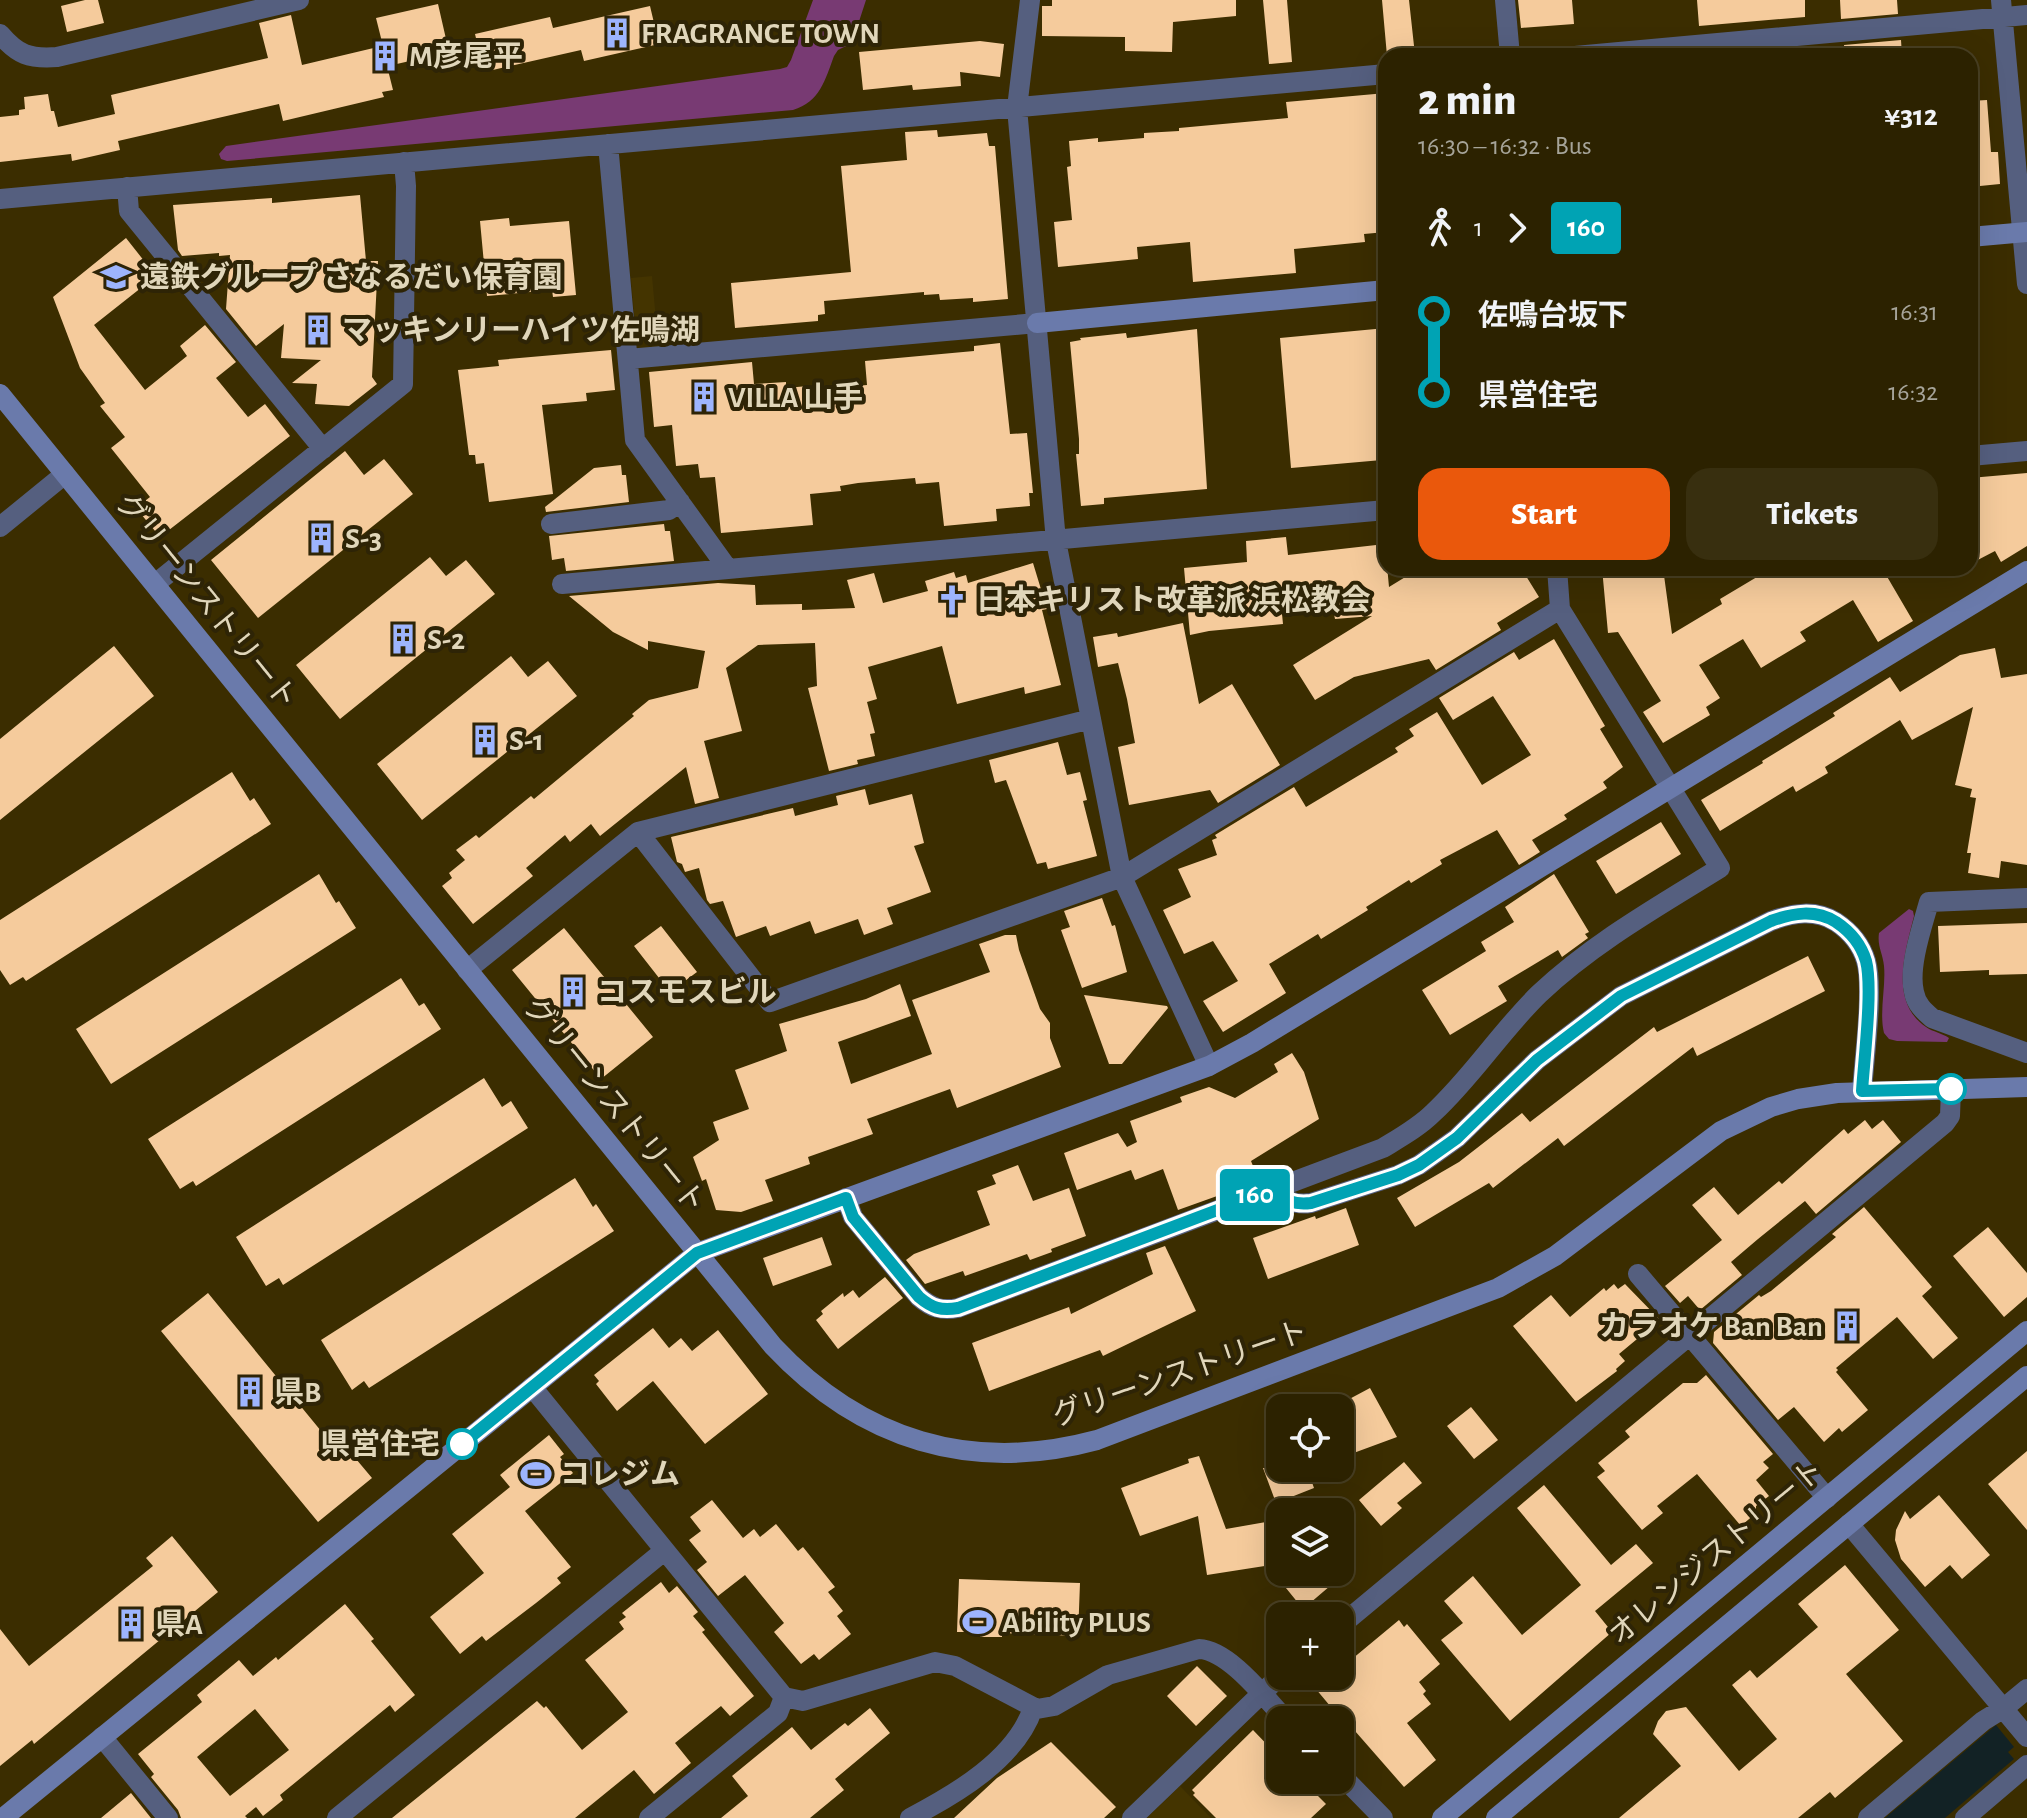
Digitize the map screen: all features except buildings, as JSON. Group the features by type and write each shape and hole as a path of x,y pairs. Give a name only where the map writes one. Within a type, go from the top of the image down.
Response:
{"street":[{"path":"0,34 17,51 36,59 57,57 265,4 299,0"},
{"path":"1030,0 1017,108 1056,541 1122,877 1209,1066"},
{"path":"1505,0 1509,48"},
{"path":"1718,48 2002,9 2027,15"},
{"path":"2002,9 2025,232 2027,284"},
{"path":"0,199 1378,75"},
{"path":"608,144 635,440 728,569"},
{"path":"155,584 403,384 404,162"},
{"path":"127,187 129,211 323,449"},
{"path":"1978,236 2025,232"},
{"path":"628,359 1378,291"},
{"name":"グリーンストリート","path":"0,394 791,1366 857,1415 907,1437 961,1451 988,1454 1043,1452 1097,1440 1498,1288 1555,1256 1698,1148 1733,1125 1771,1107 1825,1094 1862,1091 2027,1087"},
{"path":"1978,455 2027,451"},
{"path":"0,527 65,474"},
{"path":"551,524 669,510 680,502"},
{"path":"562,584 1378,511"},
{"path":"2,1816 697,1253 1209,1066 1252,1043 2027,571"},
{"path":"846,1198 853,1217 919,1297 930,1306 944,1310 958,1308 1383,1148 1432,1115 1513,1021 1568,969 1629,923 1720,868 1560,609 1558,576"},
{"path":"638,832 770,1002 1122,877 1560,609"},
{"path":"467,970 638,832 1091,719"},
{"path":"2027,898 1929,902 1918,941 1913,978 1914,993 1921,1008 1932,1018 2027,1053"},
{"path":"1273,1189 1283,1199 1297,1204 1311,1203 1398,1175 1419,1165 1457,1138 1537,1060 1621,996 1790,914 1810,913 1829,918 1847,929 1859,944 1867,963 1862,1091"},
{"path":"1354,1614 1945,1123 1950,1116 1951,1089"},
{"path":"1638,1274 1827,1498"},
{"name":"オレンジストリート","path":"1442,1818 2027,1331"},
{"path":"1496,1818 2027,1376"},
{"path":"532,1387 784,1697 803,1701 935,1662 955,1666 1033,1708 1046,1709 1126,1668 1209,1649 1225,1658 1273,1706"},
{"path":"1849,1524 2026,1734"},
{"path":"337,1818 664,1551"},
{"path":"1132,1818 1266,1688"},
{"path":"1868,1818 1983,1721 2027,1689"},
{"path":"649,1818 778,1713 784,1697"},
{"path":"910,1818 953,1795 1012,1747 1033,1708"},
{"path":"102,1737 168,1818"},
{"path":"1965,1818 2027,1765"},
{"path":"1354,1788 1383,1818"}],"shaded area":[{"path":"813,0 866,0 852,43 838,50 824,82 810,102 793,110 227,161 221,159 219,154 226,146 780,69 787,67 791,60"},
{"path":"652,276 656,320 635,322 631,278"},
{"path":"1909,909 1914,916 1904,960 1907,1004 1914,1017 1926,1027 1949,1038 1947,1042 1897,1041 1889,1039 1884,1033 1884,966 1879,933"},
{"path":"1996,1725 2014,1747 2008,1752 2014,1759 1945,1818 1885,1818"},
{"path":"1180,1786 1211,1818 1147,1818"}],"bus line":[{"name":"160","path":"462,1444 697,1253 846,1198 853,1217 919,1297 930,1306 944,1310 958,1308 1273,1189 1283,1199 1297,1204 1311,1203 1398,1175 1419,1165 1457,1138 1537,1060 1621,996 1790,914 1810,913 1829,918 1847,929 1859,944 1867,963 1862,1091 1951,1089"}],"place":[{"name":"FRAGRANCE TOWN","path":"617,33"},
{"name":"M彦尾平","path":"385,56"},
{"name":"遠鉄グループ さなるだい保育園","path":"116,277"},
{"name":"マッキンリーハイツ佐鳴湖","path":"318,330"},
{"name":"VILLA 山手","path":"704,397"},
{"name":"S-3","path":"321,538"},
{"name":"日本キリスト改革派 浜松教会","path":"952,600"},
{"name":"S-2","path":"403,639"},
{"name":"S-1","path":"485,740"},
{"name":"コスモスビル","path":"573,992"},
{"name":"カラオケ Ban Ban","path":"1847,1326"},
{"name":"県B","path":"250,1392"},
{"name":"県営住宅","path":"462,1444"},
{"name":"コレジム","path":"536,1474"},
{"name":"Ability PLUS","path":"978,1622"},
{"name":"県A","path":"131,1624"}]}
